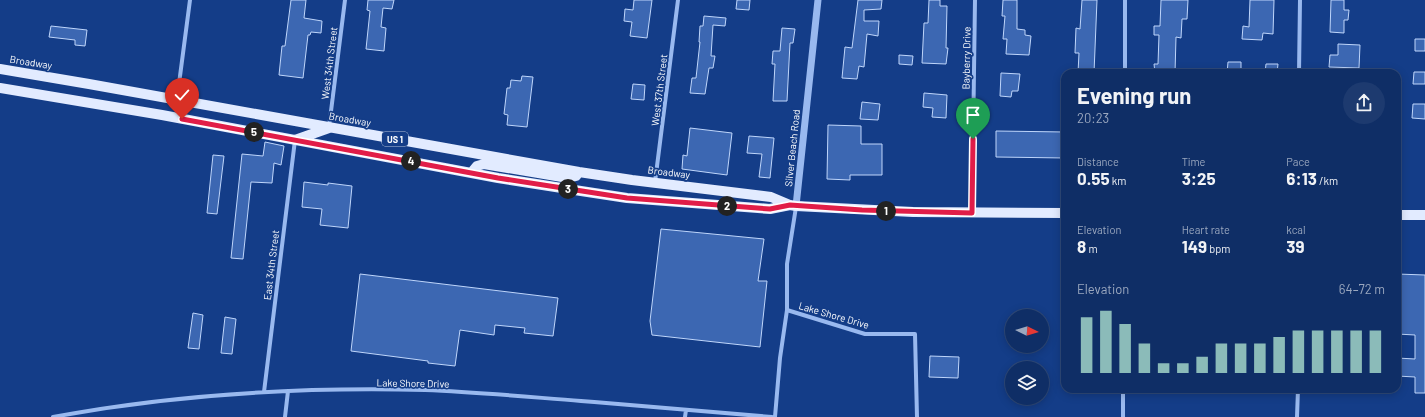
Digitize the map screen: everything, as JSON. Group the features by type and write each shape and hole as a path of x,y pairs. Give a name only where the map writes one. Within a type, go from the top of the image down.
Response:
{"main road":[{"name":"Broadway","path":"0,69 579,172 772,197 793,206"},
{"name":"US 1","path":"0,88 162,115 498,178 627,198 770,209 793,206 862,210 972,213 1061,213"},
{"path":"295,140 329,128"},
{"path":"472,172 477,166 484,164 568,178 576,176 579,172"},
{"path":"1401,216 1425,216"}],"street":[{"path":"177,100 190,0"},
{"name":"West 34th Street","path":"329,128 345,0"},
{"name":"West 37th Street","path":"655,183 678,0"},
{"name":"Silver Beach Road","path":"774,417 787,310 787,264 793,206 818,0"},
{"name":"Bayberry Drive","path":"972,213 975,0"},
{"path":"1125,0 1125,69"},
{"path":"1300,0 1300,69"},
{"name":"East 34th Street","path":"264,392 295,140"},
{"name":"Lake Shore Drive","path":"787,310 865,334 915,334 917,417"},
{"name":"Lake Shore Drive","path":"53,417 136,404 213,396 288,391 358,390 441,391 494,394 774,417"},
{"path":"285,417 288,391"},
{"path":"1123,393 1123,417"},
{"path":"1298,393 1298,417"},
{"path":"685,417 686,410"}],"building":[{"path":"291,0 306,0 304,18 322,21 321,33 311,32 310,35 308,35 303,78 279,75 282,46 285,46"},
{"path":"368,0 394,0 392,9 383,8 381,27 386,28 384,51 366,49 370,11 367,10"},
{"path":"634,0 652,0 647,38 630,36 632,22 624,21 625,9 633,10"},
{"path":"737,0 750,0 749,10 736,9"},
{"path":"858,0 882,0 881,9 864,10 864,21 879,21 878,36 867,34 864,67 859,66 857,79 842,78 845,47 852,48"},
{"path":"929,0 940,0 940,6 947,6 946,48 948,48 946,64 922,63 924,23 928,23"},
{"path":"1003,0 1017,0 1017,29 1025,30 1025,35 1031,36 1029,55 1006,54 1007,39 1003,39 1005,16 1002,16"},
{"path":"1082,0 1097,0 1094,69 1078,69 1079,53 1075,53 1076,28 1080,29"},
{"path":"1161,0 1188,0 1187,19 1182,19 1181,38 1176,37 1175,69 1155,69 1154,64 1158,64 1159,35 1154,35 1154,26 1160,26"},
{"path":"1250,0 1274,0 1273,34 1263,33 1262,40 1242,39 1243,26 1249,27"},
{"path":"1331,0 1344,0 1344,10 1349,10 1348,20 1344,20 1344,33 1330,32"},
{"path":"704,16 726,18 725,26 713,25 711,56 715,56 713,68 709,68 705,94 690,93 692,78 696,78 700,42 700,26 703,26"},
{"path":"51,26 87,30 85,46 75,45 75,40 49,37"},
{"path":"782,28 795,29 793,43 790,43 787,101 773,101 775,64 772,64 773,51 780,51"},
{"path":"1415,39 1425,39 1425,51 1415,51"},
{"path":"1338,44 1360,45 1359,68 1329,67 1330,55 1338,55"},
{"path":"899,55 913,56 912,65 899,64"},
{"path":"1228,62 1241,62 1241,69 1227,69"},
{"path":"1266,64 1278,64 1277,69 1265,69"},
{"path":"1414,72 1425,72 1425,84 1413,84"},
{"path":"1001,73 1020,74 1018,91 1012,91 1011,97 1000,96"},
{"path":"522,76 533,77 527,127 507,125 508,115 504,114 507,88 510,88 511,80 521,81"},
{"path":"633,84 645,85 644,100 631,99"},
{"path":"924,93 947,95 946,118 932,117 933,108 923,107"},
{"path":"862,102 880,104 878,120 860,119"},
{"path":"1413,104 1425,104 1425,119 1412,118"},
{"path":"828,125 861,126 861,144 882,144 882,175 850,175 850,180 827,179"},
{"path":"690,128 732,133 727,175 682,169 683,155 687,156"},
{"path":"996,131 1061,132 1061,158 996,157"},
{"path":"749,136 774,138 770,178 759,177 762,154 747,153"},
{"path":"265,142 284,146 281,165 274,163 272,183 251,182 243,259 231,258 242,154 263,156"},
{"path":"213,155 224,156 217,214 207,213"},
{"path":"304,182 352,186 348,228 320,225 322,209 302,207"},
{"path":"661,229 764,239 758,281 767,281 760,347 652,335 650,321"},
{"path":"360,274 558,298 553,336 524,333 525,328 495,325 494,335 460,330 455,366 351,351"},
{"path":"1401,274 1425,275 1425,393 1415,393 1415,377 1401,376 1401,358 1415,359 1415,335 1401,334"},
{"path":"193,313 203,315 199,349 188,348"},
{"path":"225,317 236,319 232,354 221,353"},
{"path":"930,356 959,357 958,378 929,377"}],"route":[{"path":"182,119 498,178 627,198 770,209 790,205 862,210 972,213 973,139"}]}
